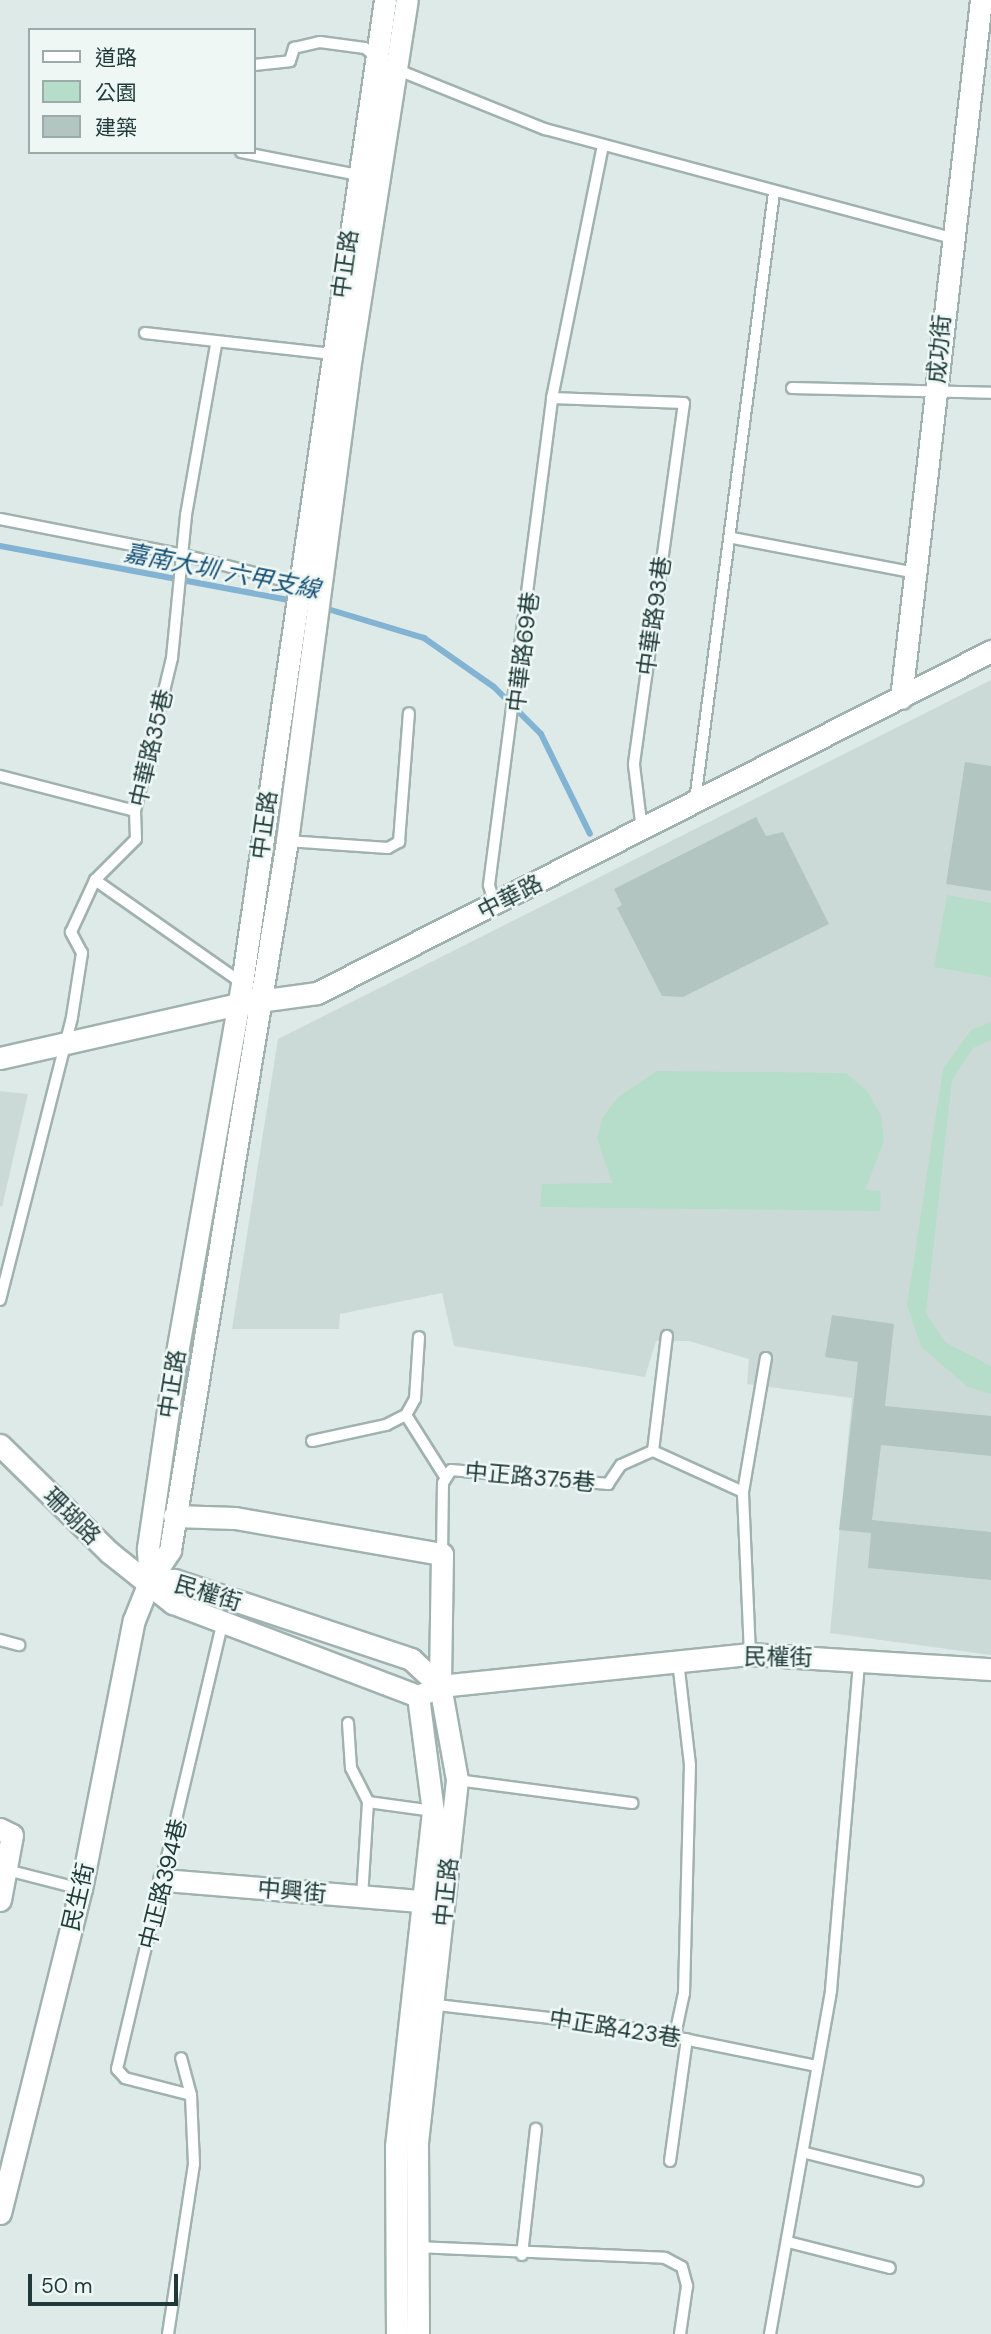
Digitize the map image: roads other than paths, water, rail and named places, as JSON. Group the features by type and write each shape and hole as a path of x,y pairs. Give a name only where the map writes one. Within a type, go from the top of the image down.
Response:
{"main road":[{"name":"中正路","path":"150,1580 170,1550 286,841 332,354 385,0"},
{"name":"中正路","path":"150,1580 148,1548 173,1377 398,71 407,0"},
{"name":"成功街","path":"901,698 912,572 981,0"},
{"name":"中華路","path":"0,1058 239,993 260,1000 317,993 991,651"},
{"name":"珊瑚路","path":"0,1445 109,1552 150,1580"},
{"path":"174,1516 248,1520 442,1554"},
{"name":"中正路","path":"397,2334 457,1780 440,1686 442,1554"},
{"name":"民權街","path":"150,1580 173,1604 223,1619 418,1696 440,1686 750,1654 991,1669"},
{"name":"民權街","path":"150,1580 174,1580 411,1659 440,1686"},
{"name":"民生街","path":"0,2213 81,1889 134,1620 150,1580"},
{"name":"中正路","path":"418,1696 433,1811 396,2145 405,2247 418,2334"},
{"path":"0,1829 12,1835 0,1900"},
{"name":"中興街","path":"164,1880 421,1901"}],"lane":[{"path":"256,65 290,61 294,48 320,42 365,48 398,71 545,130 951,238"},
{"name":"中華路69巷","path":"495,904 489,885 552,398 603,146"},
{"path":"252,154 358,174"},
{"path":"695,803 733,538 774,193"},
{"path":"145,333 216,344 332,354"},
{"name":"中華路35巷","path":"64,1040 82,953 71,932 95,880 129,852 136,839 135,811 172,658 184,555 216,344"},
{"path":"792,388 991,393"},
{"name":"中華路93巷","path":"552,398 684,403 634,765 642,830"},
{"path":"0,519 184,555 309,586"},
{"path":"733,538 912,572"},
{"path":"286,841 388,848 399,842 409,713"},
{"path":"0,776 135,811"},
{"path":"95,880 239,993"},
{"path":"1,1292 64,1040"},
{"path":"667,1336 653,1451 743,1492"},
{"path":"312,1441 386,1425 406,1415 415,1399 419,1337"},
{"path":"750,1654 743,1492 766,1358"},
{"path":"406,1415 443,1475"},
{"name":"中正路375巷","path":"442,1554 443,1475 450,1470 520,1473 608,1484 621,1465 653,1451"},
{"name":"中正路394巷","path":"191,2095 125,2078 117,2069 164,1880 223,1619"},
{"path":"0,1640 19,1645"},
{"path":"770,2334 806,2153 816,2066 831,1990 859,1661"},
{"path":"675,2035 684,1993 690,1765 678,1662"},
{"path":"348,1723 351,1768 368,1802 362,1897"},
{"path":"457,1780 632,1803"},
{"path":"368,1802 433,1811"},
{"path":"7,1870 81,1889"},
{"name":"中正路423巷","path":"411,2002 675,2035 816,2066"},
{"path":"670,2161 687,2039"},
{"path":"168,2334 189,2219 191,2095 181,2058"},
{"path":"522,2255 536,2129"},
{"path":"806,2153 918,2181"},
{"path":"788,2242 890,2268"},
{"path":"405,2247 674,2263 682,2267 687,2286 680,2334"}],"waterway":[{"name":"嘉南大圳 六甲支線","path":"0,546 294,601"},
{"name":"嘉南大圳 六甲支線","path":"321,607 424,638 494,687 541,734 590,834"}]}
